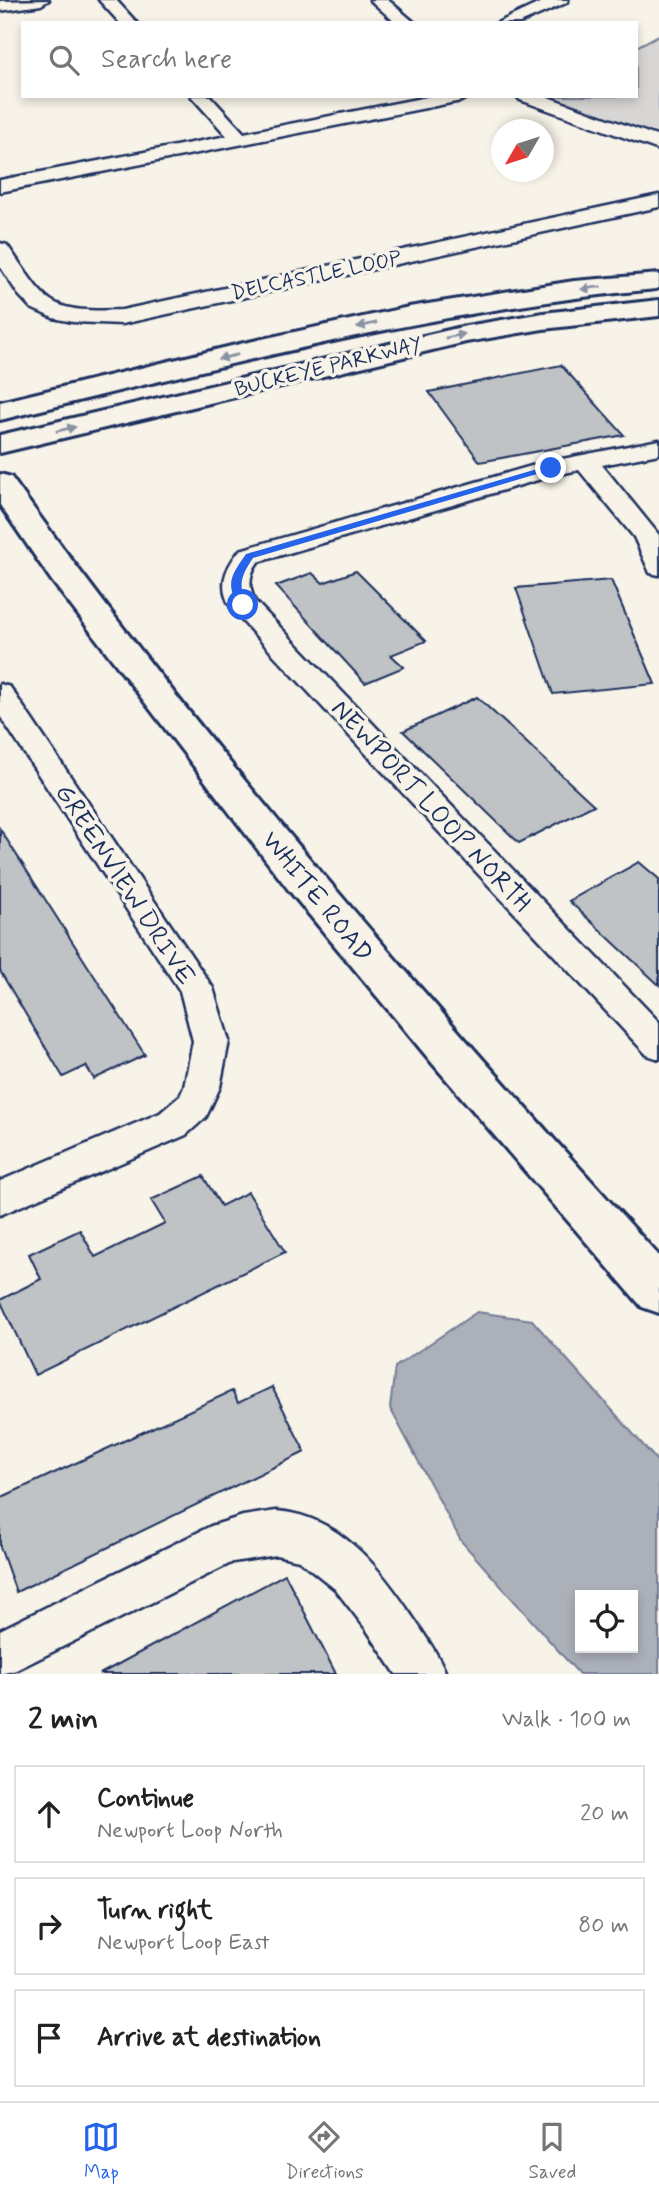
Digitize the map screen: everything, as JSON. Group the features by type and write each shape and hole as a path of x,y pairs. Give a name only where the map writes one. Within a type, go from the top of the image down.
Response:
{"street":[{"path":"0,6 41,0"},
{"path":"107,0 127,21"},
{"path":"379,0 405,21"},
{"path":"510,21 559,0"},
{"path":"202,98 241,140"},
{"path":"0,186 451,98"},
{"path":"532,98 625,129 659,144"},
{"name":"DELCASTLE LOOP","path":"0,249 30,295 50,309 85,317 122,317 659,201"},
{"name":"BUCKEYE PARKWAY","path":"0,411 434,311 526,296 659,281"},
{"name":"BUCKEYE PARKWAY","path":"0,444 466,334 543,321 659,308"},
{"path":"659,447 585,461 646,535 659,567"},
{"name":"NEWPORT LOOP NORTH","path":"585,461 477,488 249,556 236,575 235,591 243,605 659,1045"},
{"name":"WHITE ROAD","path":"0,483 64,574 302,880 448,1052 659,1291"},
{"name":"GREENVIEW DRIVE","path":"0,694 196,988 211,1041 202,1087 193,1106 173,1124 0,1198"},
{"path":"0,1654 227,1542 257,1534 291,1535 321,1547 349,1570 423,1674"}],"shaded area":[{"path":"659,35 659,138 547,98 638,98 638,46"},
{"path":"477,1312 532,1320 659,1463 659,1674 579,1674 461,1541 390,1408 395,1367"}],"building":[{"path":"561,365 624,435 480,462 429,392"},
{"path":"356,571 426,641 391,655 404,667 365,683 276,586 312,573 323,583"},
{"path":"611,580 655,684 553,694 516,588"},
{"path":"477,697 594,805 519,843 403,731"},
{"path":"0,829 145,1055 94,1079 86,1066 63,1077 0,971"},
{"path":"639,862 659,879 659,985 569,901"},
{"path":"203,1176 221,1206 248,1192 285,1252 35,1375 0,1300 41,1279 29,1254 80,1230 95,1257 165,1223 151,1200"},
{"path":"272,1387 305,1452 16,1592 0,1547 0,1498 232,1391 238,1403"},
{"path":"285,1574 336,1674 100,1674"}],"route":[{"path":"243,605 235,591 236,575 249,556 551,468"}]}
